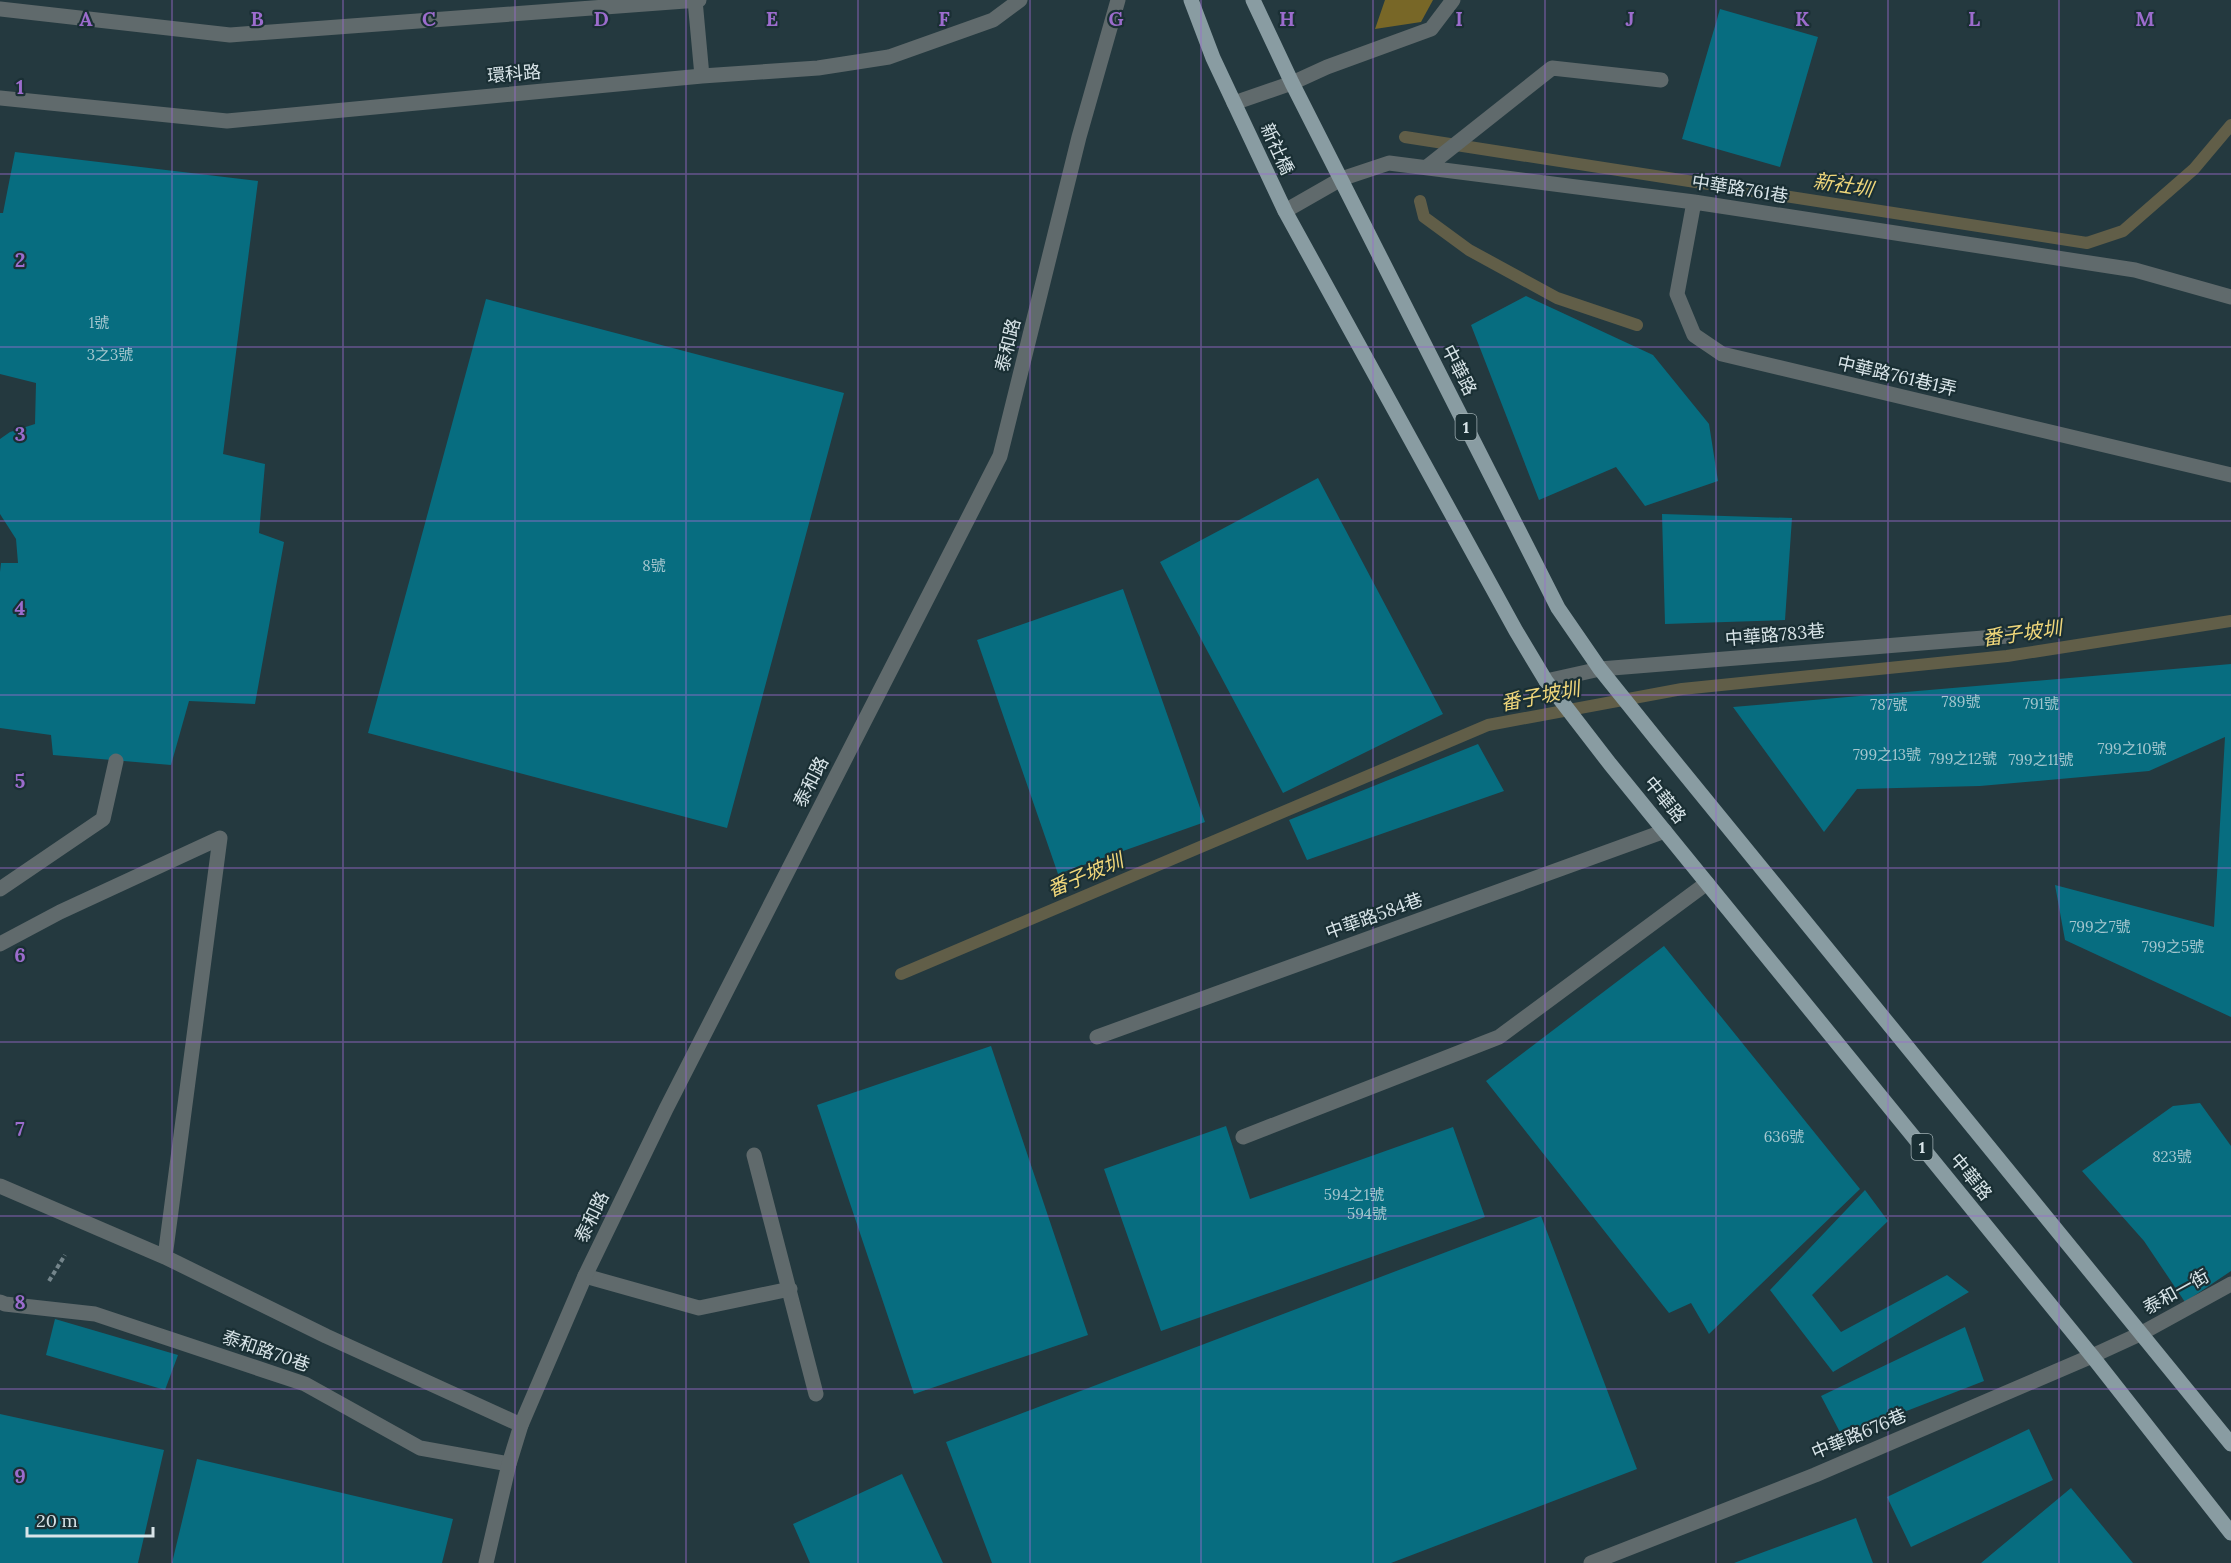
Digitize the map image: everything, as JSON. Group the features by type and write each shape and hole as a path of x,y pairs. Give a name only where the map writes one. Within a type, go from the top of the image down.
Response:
{"main road":[{"name":"1","path":"1191,0 1213,58 1234,103"},
{"name":"1","path":"1252,0 1341,179"},
{"name":"新社橋","path":"1234,103 1285,211"},
{"name":"中華路","path":"1341,179 1558,608 1600,669 2231,1444"},
{"name":"1","path":"1285,211 1546,681"},
{"name":"中華路","path":"1546,681 1610,765 2092,1356 2231,1533"}],"street":[{"path":"0,9 230,35 697,0 702,76"},
{"name":"環科路","path":"0,98 227,121 702,76 818,68 889,57 993,20 1020,0"},
{"name":"泰和路","path":"486,1563 509,1464 521,1425 585,1276 666,1109 1000,456 1079,137 1118,0"},
{"path":"1234,103 1292,83 1327,66 1431,29 1453,0"},
{"path":"1427,167 1552,68 1661,80"},
{"name":"中華路761巷","path":"1285,211 1341,179 1389,163 1694,202 2135,270 2231,297"},
{"name":"中華路761巷1弄","path":"1694,202 1677,294 1694,334 1722,354 2231,476"},
{"name":"中華路783巷","path":"1546,681 1600,669 2008,636"},
{"path":"0,889 103,819 116,761"},
{"name":"中華路584巷","path":"1097,1037 1665,831"},
{"path":"0,944 60,912 220,838 165,1257"},
{"path":"1243,1137 1499,1037 1707,883"},
{"path":"754,1155 816,1394"},
{"path":"0,1186 165,1257 326,1336 521,1425"},
{"path":"585,1276 699,1308 790,1289"},
{"name":"泰和一街","path":"2140,1334 2231,1284"},
{"name":"泰和路70巷","path":"0,1302 95,1314 305,1384 420,1448 509,1464"},
{"name":"中華路676巷","path":"1591,1563 1815,1474 2140,1334"}],"shaded area":[{"path":"1385,0 1433,0 1421,22 1375,29"}],"building":[{"path":"1720,9 1818,37 1780,167 1682,139"},
{"path":"15,152 258,181 223,454 265,464 259,533 284,542 255,704 189,701 171,765 53,755 51,735 0,728 0,572 1,563 18,563 16,539 0,514 0,439 10,432 35,424 36,383 0,374 0,213 3,213"},
{"path":"1526,296 1653,355 1709,424 1718,481 1645,506 1616,467 1539,500 1471,325"},
{"path":"486,299 844,393 727,828 368,733"},
{"path":"1318,478 1443,714 1283,793 1160,562"},
{"path":"1662,514 1792,518 1785,620 1665,624"},
{"path":"1123,589 1205,822 1058,874 977,640"},
{"path":"2231,664 2231,1017 2065,940 2055,885 2214,927 2225,737 2149,771 1980,786 1857,789 1824,832 1733,707"},
{"path":"1478,744 1504,791 1307,860 1289,820"},
{"path":"1664,946 1860,1189 1709,1334 1691,1303 1669,1313 1486,1081"},
{"path":"991,1046 1088,1335 914,1394 817,1105"},
{"path":"2200,1103 2231,1146 2231,1271 2185,1302 2144,1241 2082,1171 2173,1106"},
{"path":"1226,1126 1250,1199 1453,1127 1485,1217 1161,1331 1104,1169"},
{"path":"1865,1190 1888,1221 1812,1295 1841,1332 1947,1275 1969,1292 1833,1372 1770,1290"},
{"path":"1541,1216 1637,1469 1391,1563 992,1563 946,1442"},
{"path":"55,1319 178,1355 165,1390 46,1355"},
{"path":"1965,1327 1984,1381 1842,1436 1821,1396"},
{"path":"0,1414 164,1450 138,1563 0,1563"},
{"path":"2029,1429 2053,1480 1911,1547 1887,1497"},
{"path":"197,1459 453,1519 442,1563 172,1563"},
{"path":"902,1474 943,1563 810,1563 793,1524"},
{"path":"2071,1488 2133,1563 1981,1563"},
{"path":"1856,1518 1873,1563 1734,1563"}],"waterway":[{"name":"新社圳","path":"1405,137 2087,243 2123,231 2194,169 2231,125"},
{"path":"1420,201 1424,217 1469,250 1557,298 1637,325"},
{"name":"番子坡圳","path":"901,974 1488,725 1682,689 2007,656 2231,621"}]}
